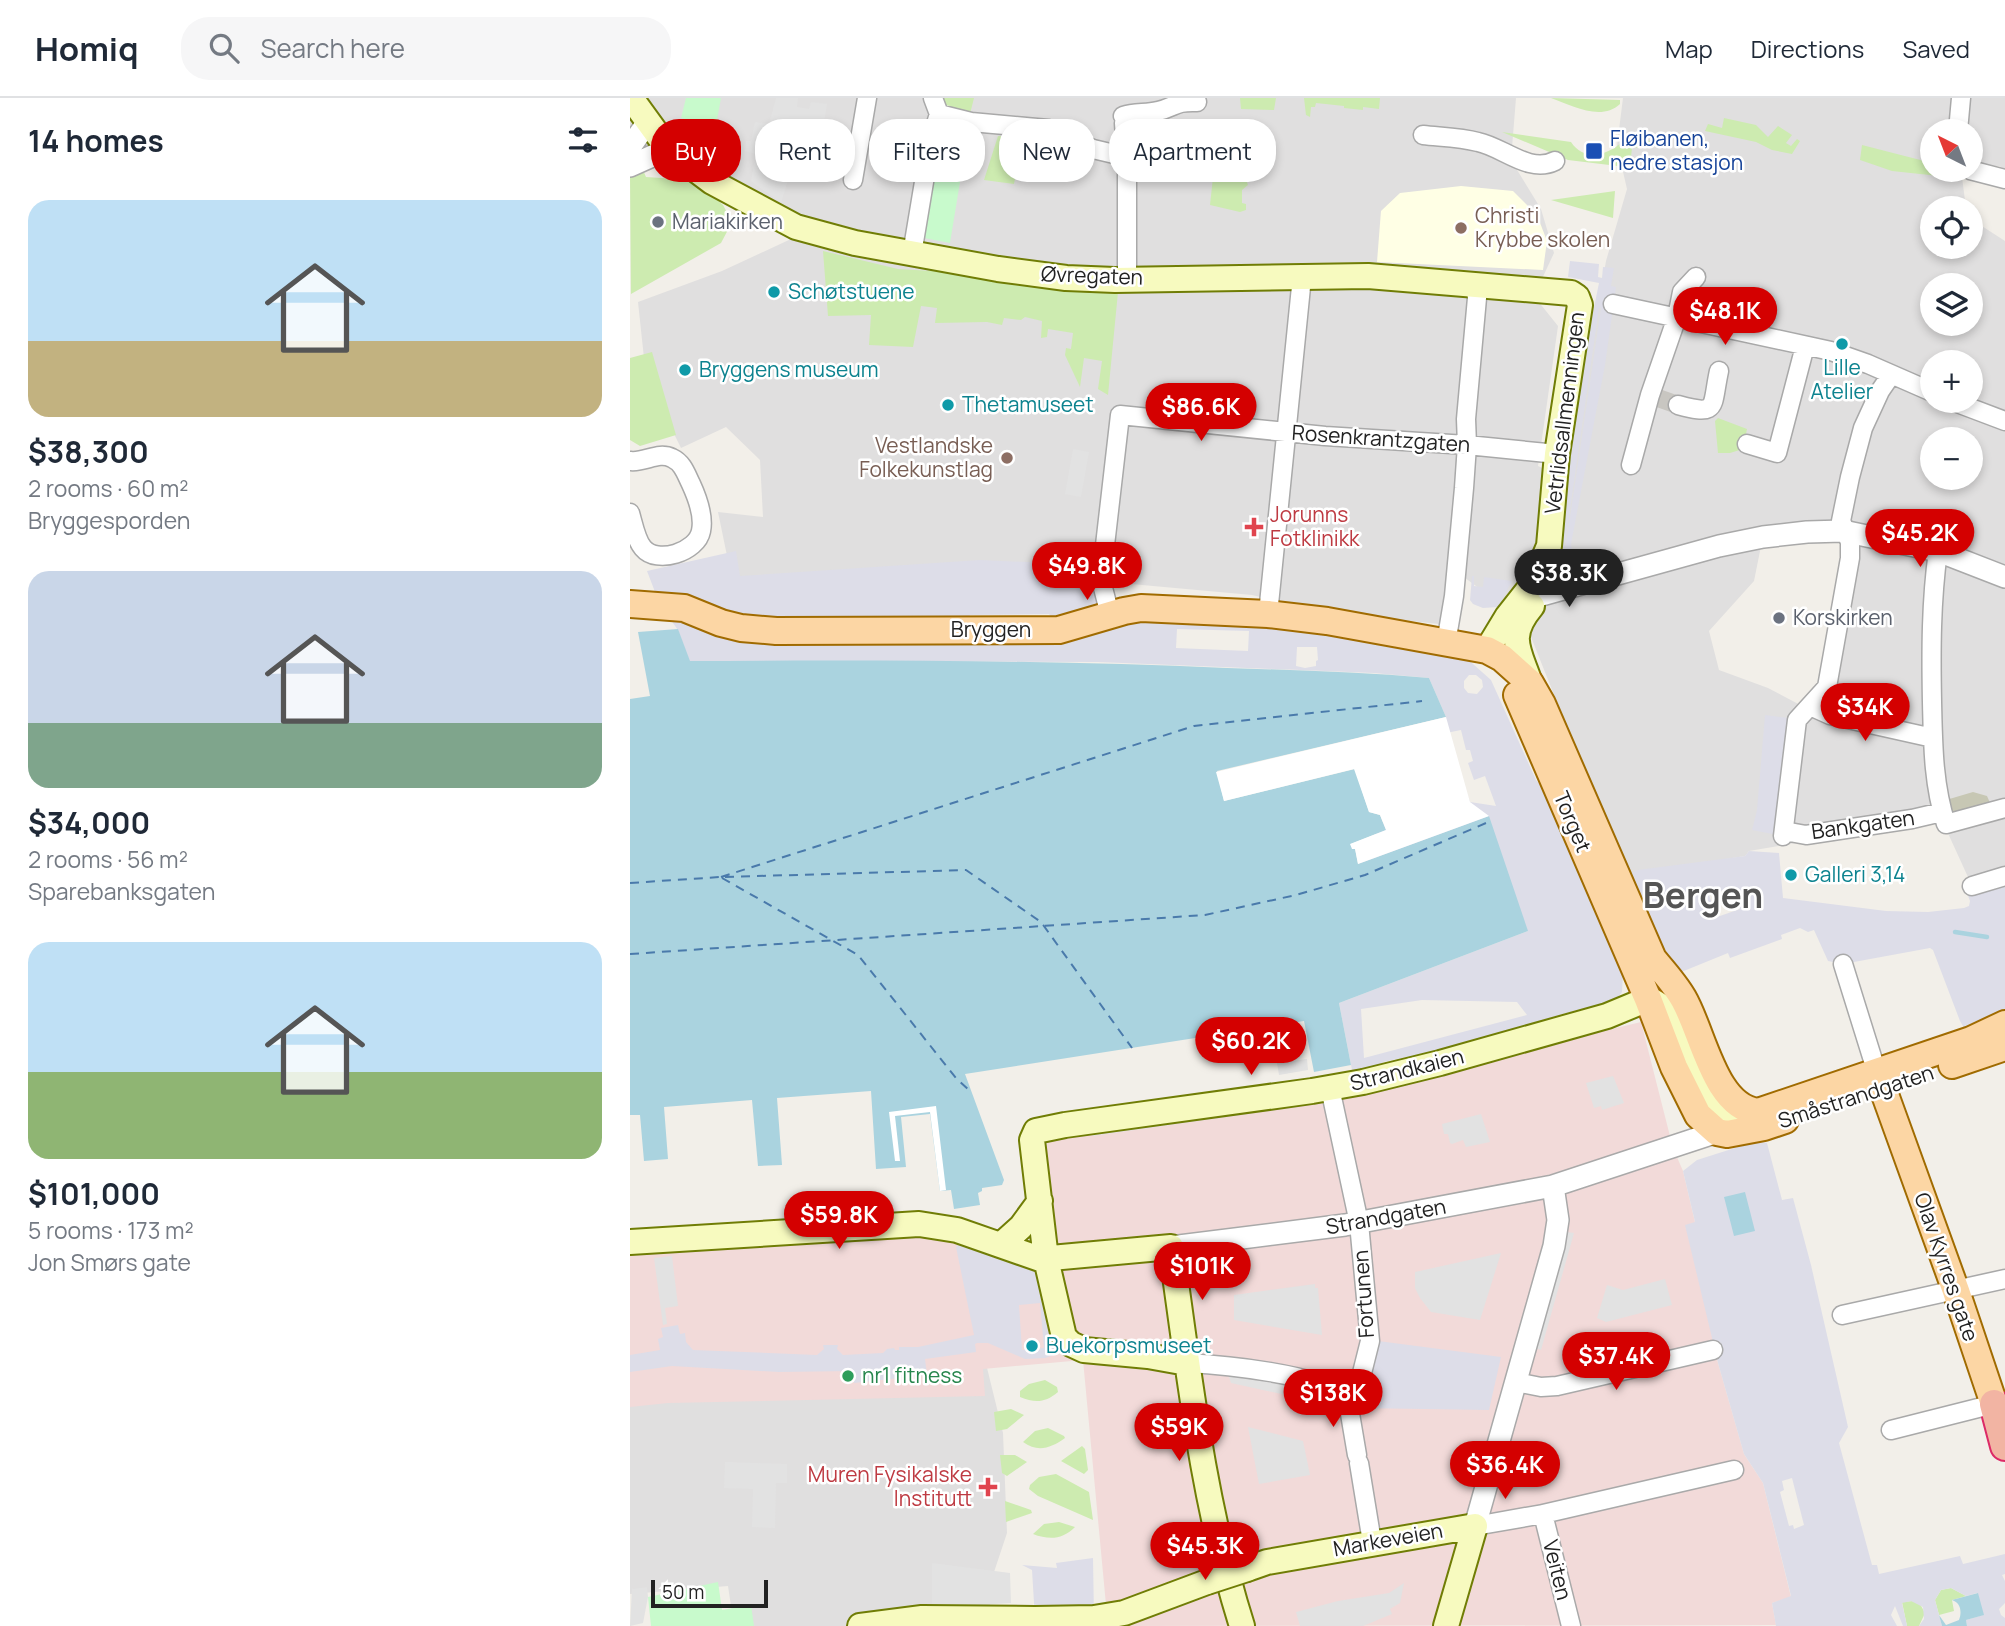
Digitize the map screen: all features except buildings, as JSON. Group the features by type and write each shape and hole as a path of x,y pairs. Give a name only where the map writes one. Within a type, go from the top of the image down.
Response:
{"highway":[{"name":"Olav Kyrres gate","path":"1994,1404 2005,1446"}],"main road":[{"name":"Øvregaten","path":"631,98 651,126"},
{"name":"Øvregaten","path":"712,182 788,224 836,239 1033,274 1066,278 1126,279 1368,276 1562,291"},
{"name":"Vetrlidsallmenningen","path":"1549,547 1557,454 1580,305 1577,297 1562,291"},
{"path":"1530,683 1515,632 1549,582 1554,559 1549,547"},
{"path":"1487,650 1507,617 1533,584 1549,547"},
{"name":"Bryggen","path":"630,604 684,608 722,623 761,631 1059,630 1141,608 1269,614 1390,631 1448,630"},
{"name":"Torget","path":"1448,630 1511,664 1530,683 1555,732 1653,959 1669,976 1688,1008 1724,1090 1740,1107 1758,1112"},
{"name":"Torget","path":"1487,650 1510,682 1530,722 1648,999 1674,1067 1695,1109 1705,1123 1717,1132"},
{"path":"1648,999 1658,1003 1672,1017 1705,1093 1714,1105 1726,1112 1741,1115 1758,1112"},
{"name":"Strandkaien","path":"1040,1201 1032,1140 1036,1131 1330,1088 1500,1046 1606,1016 1648,999"},
{"name":"Småstrandgaten","path":"1717,1132 1737,1133 1764,1127 1880,1081 2005,1024"},
{"name":"Småstrandgaten","path":"1758,1112 1880,1081 2001,1045"},
{"name":"Olav Kyrres gate","path":"1880,1081 1961,1290 1994,1404"},
{"path":"1001,1245 1021,1227 1040,1201"},
{"path":"1040,1201 1046,1259 1064,1337 1084,1350 1187,1363"},
{"path":"630,1242 919,1224 957,1230 1046,1259"},
{"path":"1171,1247 1211,1510 1220,1553 1242,1626"},
{"name":"Strandgaten","path":"1046,1259 1171,1247"},
{"path":"1446,1626 1475,1526"},
{"name":"Markeveien","path":"860,1626 922,1618 1089,1618 1124,1613 1266,1562 1475,1526"}],"street":[{"path":"855,168 867,98"},
{"path":"1959,119 1961,98"},
{"path":"1123,119 1134,112 1160,110 1180,101 1197,102"},
{"path":"912,254 936,106 971,122 1048,129 1093,149 1109,153"},
{"path":"1423,135 1481,142 1531,163 1545,166 1555,161"},
{"path":"630,147 651,138"},
{"path":"630,166 651,142"},
{"path":"1983,173 2005,179"},
{"path":"1126,279 1127,182"},
{"path":"1631,465 1654,397 1682,292 1696,276"},
{"path":"1269,614 1301,277"},
{"path":"1448,630 1454,596 1467,445 1466,419 1477,298 1475,283"},
{"path":"1613,304 1831,351 1920,387"},
{"path":"1747,444 1777,453 1805,346"},
{"path":"1678,405 1702,411 1712,406 1719,371"},
{"path":"1891,375 1880,391 1858,442 1841,521 1843,531 1850,542 1850,558 1827,687 1810,706 1830,715 1933,738"},
{"path":"1983,413 2005,421"},
{"name":"Rosenkrantzgaten","path":"1110,615 1101,580 1120,415 1369,440 1467,445 1557,454"},
{"path":"630,461 658,456 671,457 683,466 695,492 701,533 696,542 677,553 661,556 648,553 639,542 630,513"},
{"path":"1542,595 1653,563 1741,542 1807,532 1843,531 1938,551 2005,577"},
{"path":"1938,551 1931,635 1933,738 1935,784 1944,818"},
{"name":"Bankgaten","path":"1810,706 1797,720 1783,833 1805,835 2005,808"},
{"path":"1972,886 2005,876"},
{"name":"Olav Kyrres gate","path":"1843,964 1880,1081"},
{"name":"Fortunen","path":"1330,1088 1359,1223 1370,1341 1362,1373 1347,1396"},
{"name":"Strandgaten","path":"1171,1247 1359,1223 1553,1186 1717,1132"},
{"path":"1475,1526 1554,1246 1558,1220 1553,1186"},
{"path":"1842,1315 2005,1279"},
{"path":"1516,1382 1541,1387 1556,1386 1713,1350"},
{"path":"1187,1363 1220,1365 1324,1383 1347,1396 1372,1542"},
{"path":"1891,1430 1994,1404"},
{"name":"Markeveien","path":"1475,1526 1543,1514 1734,1470"},
{"name":"Veiten","path":"1543,1514 1571,1626"}],"shaded area":[{"path":"630,98 1516,98 1511,160 1541,209 1554,253 1534,296 1558,326 1538,466 1569,480 1606,261 1627,189 1617,146 1623,98 2005,98 2005,169 1983,165 1983,119 1920,119 1920,182 1963,182 1964,196 1920,196 1920,259 1983,259 1983,227 2005,241 2005,878 1973,888 1941,818 1749,851 1745,856 1626,875 1525,622 1461,575 1457,626 1321,611 1252,595 1109,582 732,580 718,512 763,517 760,460 726,427 681,448 646,377 638,302 722,271 791,239 795,227 730,182 741,182 741,119 651,119 651,138 630,141","holes":["1853,542 1821,716 1768,688 1719,670 1709,631 1754,581 1761,546"]},
{"path":"776,98 798,98 797,107 809,109 811,102 827,104 824,119 770,119"},
{"path":"755,122 755,154 745,151 746,141 751,141"},
{"path":"755,159 755,182 787,182 781,203 751,181"},
{"name":"Christi Krybbe skolen","path":"1461,186 1513,191 1537,215 1547,241 1543,270 1377,262 1381,211 1400,193"},
{"path":"1570,261 1599,264 1598,277 1602,278 1603,267 1614,268 1611,286 1616,287 1605,365 1571,544 1575,576 1552,583 1587,342 1599,283 1568,277","holes":["1599,308 1563,564 1562,565"]},
{"path":"1073,449 1089,452 1081,497 1065,494"},
{"path":"736,551 740,576 980,560 1095,565 1110,613 1221,612 1464,656 1491,680 1536,780 1559,804 1623,973 1622,992 1615,1001 1589,1013 1581,1009 1487,1036 1477,1045 1434,1057 1425,1053 1383,1062 1378,1069 1353,1075 1339,1003 1528,931 1358,864 1446,717 1429,678 1374,673 1098,662 689,661 678,630 660,605 647,571","holes":["1049,614 1057,623 964,623 970,615","1177,629 1249,631 1248,651 1176,648","1297,647 1317,647 1316,666 1296,666","1469,675 1476,675 1482,680 1483,687 1477,694 1468,693 1464,688 1464,681","1461,730 1466,750 1470,750 1473,761 1468,763 1474,780 1485,776 1496,806 1470,802 1446,733","1422,1000 1517,1002 1527,1015 1364,1058 1361,1009"]},
{"path":"1472,576 1474,586 1483,587 1484,577 1512,581 1498,607 1483,608 1473,604 1470,600"},
{"path":"1765,715 1789,718 1783,836 1752,830 1757,810"},
{"path":"1973,792 1987,796 1991,805 1951,817 1946,800"},
{"path":"1749,851 1779,853 1783,898 1886,911 1928,912 1964,908 1969,906 1970,901 1965,888 2005,872 2005,1024 1971,1040 1960,1021 1930,948 1843,964 1828,961 1814,930 1808,932 1800,928 1781,935 1782,939 1730,958 1728,953 1669,977 1618,879 1638,870 1745,856","holes":["1732,887 1740,909 1717,917 1709,895"]},
{"path":"1641,1022 1673,1148 1683,1171 1720,1329 1711,1331 1718,1363 1744,1454 1763,1483 1791,1597 1772,1603 1776,1625 1108,1626 1083,1360 983,1369 985,1396 668,1403 630,1407 630,1245 914,1229 1046,1254 1045,1148 1049,1140 1062,1133 1367,1088"},
{"path":"1307,1059 1308,1070 1279,1075 1277,1063"},
{"path":"1613,1076 1624,1103 1602,1110 1601,1106 1594,1108 1586,1083"},
{"path":"1304,1101 1297,1107 1093,1136 1088,1131"},
{"path":"1481,1114 1490,1142 1466,1147 1463,1140 1450,1143 1442,1124"},
{"path":"1757,1141 1767,1143 1782,1200 1793,1198 1848,1427 1839,1443 1872,1565 1877,1565 1879,1574 1960,1556 1963,1564 2005,1554 2005,1574 2002,1575 2005,1581 2005,1603 1999,1609 2005,1618 2005,1626 1967,1626 1966,1620 1983,1615 1977,1593 1966,1596 1951,1588 1941,1590 1935,1600 1942,1626 1919,1626 1924,1619 1923,1607 1911,1601 1902,1603 1907,1626 1903,1626 1895,1606 1891,1615 1897,1626 1776,1626 1772,1603 1791,1596 1763,1483 1744,1454 1718,1363 1685,1225 1695,1222 1683,1171 1697,1160","holes":["1792,1478 1804,1525 1794,1529 1793,1525 1789,1526 1780,1492 1784,1490 1782,1481"]},
{"path":"1567,1232 1574,1233 1541,1350 1535,1348"},
{"path":"971,1234 1040,1259 1071,1344 1057,1354 1045,1358 1025,1359 988,1343 977,1343 976,1352 925,1359 927,1375 854,1383 853,1371 779,1372 672,1366 630,1372 630,1355 660,1350 658,1339 663,1337 661,1328 678,1325 680,1334 685,1333 686,1342 693,1350 817,1355 824,1349 823,1345 838,1345 837,1349 843,1355 883,1353 887,1349 918,1347 974,1335 956,1247","holes":["1040,1303 1044,1348 1022,1350 1019,1305"]},
{"path":"1501,1253 1480,1320 1431,1312 1415,1288 1415,1272"},
{"path":"672,1256 678,1306 665,1308 667,1324 663,1325 654,1258"},
{"path":"1665,1279 1672,1305 1606,1322 1597,1318 1607,1285 1623,1290"},
{"path":"1315,1284 1315,1288 1318,1288 1322,1335 1234,1320 1234,1295"},
{"path":"976,1323 1003,1433 1007,1533 992,1578 989,1615 997,1626 734,1626 728,1586 630,1594 630,1355"},
{"path":"1378,1341 1501,1357 1489,1410 1357,1408 1358,1394"},
{"path":"1228,1374 1325,1392 1318,1402 1231,1383"},
{"path":"1248,1427 1303,1441 1310,1475 1259,1484"},
{"path":"725,1462 787,1464 787,1483 776,1483 775,1528 752,1527 753,1489 724,1488"},
{"path":"1093,1558 1094,1618 1035,1619 1032,1570 1022,1565 1057,1568 1056,1563"},
{"path":"932,1563 1010,1573 1011,1603 932,1608"},
{"path":"1404,1583 1400,1603 1390,1609 1392,1614 1363,1626 1300,1626 1296,1612 1338,1601 1389,1593"},
{"path":"647,1587 643,1623 630,1626 632,1589"}],"green space":[{"path":"686,98 721,98 717,119 681,118"},
{"path":"943,98 974,98 970,114 944,104"},
{"path":"1240,98 1276,98 1274,110 1241,109"},
{"path":"1304,98 1380,98 1379,109 1363,107 1363,110 1316,103 1315,107 1311,107 1310,117 1306,115"},
{"path":"1551,98 1620,100 1620,104 1604,112 1595,112"},
{"path":"1724,118 1756,125 1768,137 1778,126 1792,135 1786,143 1791,146 1797,139 1800,141 1792,154 1772,150 1756,142 1705,131 1708,124 1722,128"},
{"path":"1502,132 1571,142 1577,149 1590,155 1611,150 1624,140 1658,143 1645,143 1643,147 1632,148 1630,166 1626,167 1568,160"},
{"path":"999,136 999,182 985,180"},
{"path":"1862,145 1920,160 1920,174 1892,171 1860,160"},
{"path":"643,170 646,177 651,177 651,182 695,182 723,205 729,216 730,226 721,243 631,294 630,176"},
{"path":"929,182 960,182 950,243 919,237"},
{"path":"1212,182 1247,182 1248,185 1242,190 1242,203 1246,204 1246,210 1240,212 1210,205"},
{"path":"1615,191 1613,218 1551,200"},
{"path":"823,251 898,269 967,273 1118,292 1108,395 1098,389 1102,361 1084,358 1080,387 1065,355 1066,348 1071,349 1073,333 1048,329 1047,337 1041,338 1042,321 1025,317 1021,320 1004,318 1002,325 987,322 935,323 937,308 921,306 913,347 869,345 871,315 828,316"},
{"path":"652,352 676,435 640,446 630,440 630,358"},
{"path":"1718,418 1747,429 1743,449 1718,453 1715,421"},
{"path":"1045,1380 1057,1387 1058,1392 1040,1401 1020,1397 1020,1391 1029,1384"},
{"path":"1011,1409 1024,1415 1007,1429 996,1431 994,1412"},
{"path":"1048,1428 1065,1438 1044,1448 1023,1442 1035,1431"},
{"path":"1082,1446 1085,1449 1088,1470 1084,1474 1061,1461"},
{"path":"1000,1455 1015,1455 1027,1462 1007,1476 1002,1473"},
{"path":"1056,1474 1089,1492 1093,1520 1038,1496 1029,1489 1039,1477"},
{"path":"1005,1501 1031,1510 1032,1513 1006,1522"},
{"path":"1059,1522 1075,1527 1055,1538 1033,1534 1044,1524"},
{"path":"718,1582 722,1610 751,1605 754,1626 651,1626 648,1597"},
{"path":"1951,1588 1966,1596 1952,1600 1954,1611 1939,1615 1935,1600 1941,1590"},
{"path":"1913,1601 1920,1604 1925,1613 1919,1626 1907,1626 1902,1602"}],"water":[{"path":"678,629 690,661 1093,663 1429,678 1446,717 1217,771 1224,801 1355,769 1369,812 1380,815 1386,830 1351,844 1355,848 1358,864 1489,816 1528,931 1339,1003 1351,1065 1314,1072 1304,1021 965,1074 1004,1180 1002,1185 982,1188 978,1193 980,1205 954,1209 951,1190 940,1191 930,1114 901,1117 906,1167 876,1169 871,1091 777,1098 782,1165 758,1166 752,1100 664,1107 668,1159 644,1161 640,1115 630,1115 630,699 650,696 638,632"},
{"path":"1745,1192 1755,1231 1734,1236 1724,1197"},
{"path":"1978,1593 1984,1615 1966,1620 1967,1626 1942,1626 1939,1615 1946,1625 1959,1620 1960,1608 1952,1600"}],"pier":[{"path":"1446,717 1470,802 1489,816 1358,864 1355,849 1352,849 1350,844 1386,830 1380,815 1369,812 1354,769 1224,801 1216,772"},
{"path":"936,1106 946,1190 940,1191 930,1112 895,1116 900,1161 895,1161 889,1112"}],"waterway":[{"path":"1955,932 1987,937"}],"ferry route":[{"path":"721,877 1194,726 1422,701"},
{"path":"630,954 1205,915 1296,895 1365,875 1486,823"},
{"path":"725,877 966,870 1041,922 1132,1048"},
{"path":"630,883 720,877"},
{"path":"722,878 858,955 956,1078 971,1092"}],"tunnel":[{"path":"1658,398 1678,405"}],"place":[{"name":"Fløibanen, nedre stasjon","path":"1594,151"},
{"name":"Mariakirken","path":"658,222"},
{"name":"Christi Krybbe skolen","path":"1461,228"},
{"name":"Schøtstuene","path":"774,292"},
{"name":"Lille Atelier","path":"1842,344"},
{"name":"Bryggens museum","path":"685,370"},
{"name":"Thetamuseet","path":"948,405"},
{"name":"Vestlandske Folkekunstlag","path":"1007,458"},
{"name":"Jorunns Fotklinikk","path":"1254,527"},
{"name":"Korskirken","path":"1779,618"},
{"name":"Galleri 3,14","path":"1791,875"},
{"name":"Buekorpsmuseet","path":"1032,1346"},
{"name":"nr1 fitness","path":"848,1376"},
{"name":"Muren Fysikalske Institutt","path":"988,1487"}],"district":[{"name":"Bergen","path":"1703,896"}]}
